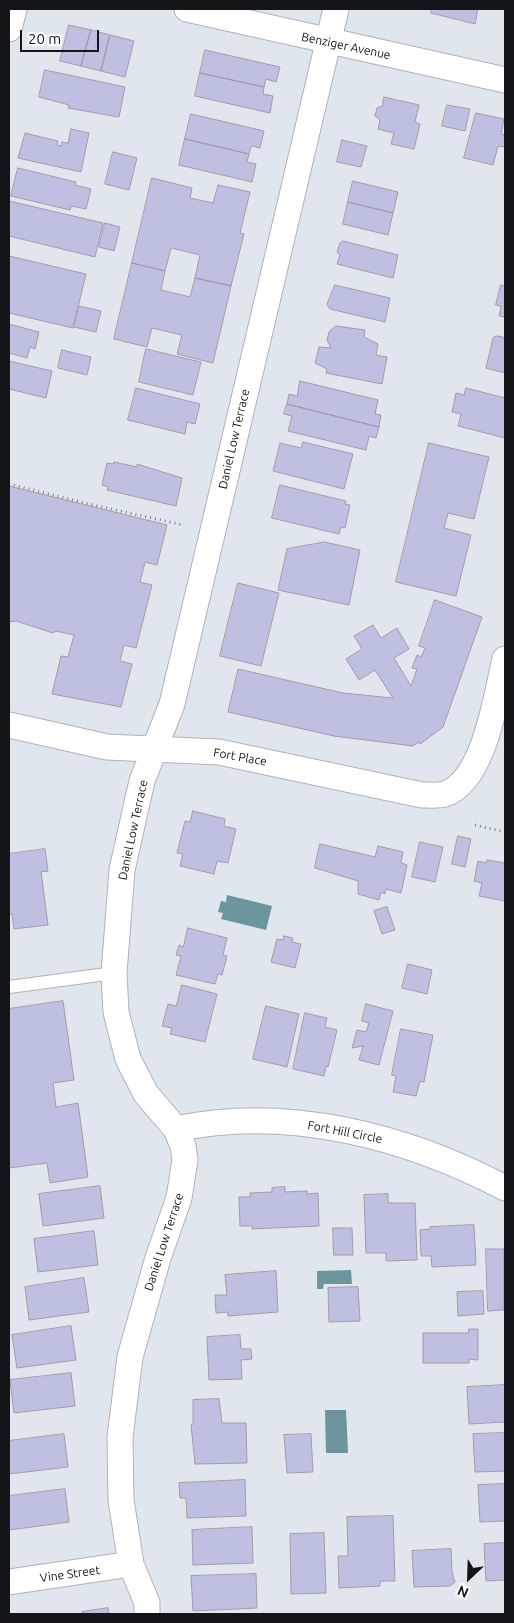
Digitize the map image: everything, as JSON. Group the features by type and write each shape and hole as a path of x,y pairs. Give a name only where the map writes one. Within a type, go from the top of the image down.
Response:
{"street":[{"path":"9,29 14,9"},
{"name":"Benziger Avenue","path":"187,9 505,80"},
{"name":"Daniel Low Terrace","path":"148,1614 147,1604 131,1564 120,1500 120,1437 132,1348 183,1181 185,1160 183,1146 176,1129 146,1094 128,1059 116,1012 114,972 122,870 142,781 172,704 336,9"},
{"name":"Fort Place","path":"9,725 107,747 219,752 422,795 444,794 466,780 481,753 505,659"},
{"name":"Fort Hill Circle","path":"176,1129 201,1124 245,1120 303,1124 367,1134 423,1151 505,1188"},
{"name":"Vine Street","path":"9,1582 131,1564"}],"lane":[{"path":"9,987 114,972"}],"path":[{"path":"9,484 183,525"},
{"path":"475,825 505,832"}],"water":[{"path":"227,895 272,906 266,930 221,919 223,913 218,912 221,901 226,902"},
{"path":"351,1270 352,1284 324,1284 323,1289 317,1289 317,1271"},
{"path":"325,1410 346,1410 348,1453 326,1453"}],"building":[{"path":"432,9 478,9 475,24 431,13"},
{"path":"69,25 91,30 81,66 60,61"},
{"path":"91,30 110,35 101,71 81,66"},
{"path":"110,35 134,41 125,77 101,71"},
{"path":"205,50 280,67 276,82 266,79 264,87 200,73"},
{"path":"45,70 125,87 119,117 68,108 69,105 39,97"},
{"path":"200,73 264,87 263,94 273,96 270,113 195,96"},
{"path":"384,97 419,105 415,122 420,124 414,149 391,144 394,133 378,129 380,120 375,116 377,108 382,106"},
{"path":"447,105 470,109 465,131 442,126"},
{"path":"476,113 504,119 501,134 505,135 505,147 498,146 493,165 464,158"},
{"path":"191,114 264,131 260,148 251,146 249,154 185,139"},
{"path":"71,129 89,133 81,172 18,158 25,133 58,141 57,145 61,146 62,142 68,143"},
{"path":"185,139 249,154 247,162 256,164 252,182 179,165"},
{"path":"342,140 367,146 361,167 337,162"},
{"path":"113,152 137,158 129,190 105,184"},
{"path":"18,168 76,182 75,185 91,189 86,209 71,206 70,210 11,196"},
{"path":"152,178 192,188 190,198 213,203 218,185 250,192 240,233 244,234 231,286 195,278 200,255 171,248 165,271 132,263"},
{"path":"353,181 398,192 393,213 348,202"},
{"path":"9,201 103,223 95,257 9,236"},
{"path":"348,202 393,213 388,235 343,224"},
{"path":"105,223 120,227 114,251 99,247"},
{"path":"343,241 398,255 393,278 337,264 340,255 337,252 340,243"},
{"path":"9,256 86,274 73,328 9,313"},
{"path":"132,263 165,271 161,290 190,297 195,278 231,286 213,363 177,354 182,335 152,328 147,347 114,339"},
{"path":"335,285 390,298 385,322 330,309 327,305"},
{"path":"501,285 505,286 505,317 499,316 501,306 496,305"},
{"path":"79,306 101,311 96,332 74,327"},
{"path":"9,324 39,332 35,349 30,347 27,358 9,353"},
{"path":"336,326 365,330 364,337 378,344 376,355 387,357 382,384 326,373 327,369 315,363 319,347 331,348 327,340 329,332"},
{"path":"497,336 503,337 505,341 505,373 486,368 493,338"},
{"path":"146,349 201,362 193,395 139,382"},
{"path":"62,350 91,357 87,375 58,368"},
{"path":"9,361 52,371 46,398 9,389"},
{"path":"300,381 378,400 375,414 381,415 379,427 287,404 289,394 297,396"},
{"path":"136,388 200,404 195,424 187,422 185,434 128,420"},
{"path":"466,388 505,398 505,438 458,426 461,414 452,412 456,393 464,395"},
{"path":"287,404 379,427 376,438 369,436 366,450 288,431 292,416 284,414"},
{"path":"303,442 353,454 344,489 273,471 280,443 301,448"},
{"path":"429,443 489,457 474,519 448,513 444,528 471,535 456,596 396,582"},
{"path":"114,462 137,467 137,464 182,478 176,506 107,490 108,487 102,485 107,463 113,464"},
{"path":"280,485 346,501 345,504 350,505 345,528 341,527 339,534 272,518"},
{"path":"9,486 167,525 157,565 145,562 140,582 152,585 136,648 124,645 120,661 132,664 121,707 52,694 61,656 68,657 74,635 56,631 53,633 16,621 9,622"},
{"path":"325,542 360,550 349,605 278,590 287,549"},
{"path":"238,583 279,593 261,666 220,656"},
{"path":"435,600 482,617 443,727 420,744 419,742 413,746 334,736 228,712 238,669 343,693 393,698 375,670 359,680 346,659 362,649 354,636 373,625 381,638 397,628 409,649 394,658 411,686 417,669 412,668 417,655 421,657 425,648 419,646"},
{"path":"193,811 225,819 224,826 236,829 228,863 217,861 214,874 180,866 183,854 177,853 185,821 190,822"},
{"path":"458,836 471,839 465,867 452,864"},
{"path":"420,842 443,847 435,882 412,877"},
{"path":"320,844 375,857 378,846 403,852 401,863 407,865 401,893 386,889 385,894 381,892 379,900 358,894 358,881 315,868"},
{"path":"45,849 48,871 41,872 48,925 14,929 12,914 9,914 9,854"},
{"path":"487,860 505,863 505,901 479,896 482,883 474,881 478,861 486,863"},
{"path":"387,907 395,930 382,934 374,911"},
{"path":"188,928 227,938 223,955 227,956 222,975 218,974 215,984 176,975 181,956 176,955 179,945 183,947"},
{"path":"284,936 293,938 292,942 301,944 295,968 271,962 277,939 283,940"},
{"path":"408,964 432,970 427,994 402,988"},
{"path":"182,985 217,994 205,1042 170,1034 172,1028 162,1026 168,1004 176,1006"},
{"path":"63,1001 74,1080 53,1083 56,1107 78,1103 88,1177 50,1183 47,1163 9,1168 9,1009"},
{"path":"366,1004 393,1011 379,1065 359,1060 363,1046 352,1048 357,1030 366,1032 369,1023 362,1021"},
{"path":"266,1006 299,1014 287,1067 253,1059"},
{"path":"305,1013 327,1018 325,1027 337,1030 324,1076 293,1069"},
{"path":"401,1029 433,1035 424,1082 420,1081 416,1096 393,1092 396,1076 392,1075"},
{"path":"100,1186 104,1218 43,1226 39,1194"},
{"path":"285,1187 285,1192 307,1191 307,1194 318,1193 319,1226 252,1229 252,1226 240,1226 239,1197 250,1197 250,1193 272,1192 272,1188"},
{"path":"388,1194 388,1203 415,1203 417,1260 386,1261 386,1253 366,1253 364,1195"},
{"path":"474,1225 476,1265 432,1267 431,1256 421,1256 420,1230 430,1229 430,1227"},
{"path":"333,1228 352,1228 353,1255 334,1255"},
{"path":"94,1231 98,1265 38,1272 34,1239"},
{"path":"486,1249 504,1249 504,1310 488,1311"},
{"path":"276,1271 278,1312 228,1316 228,1312 216,1313 215,1295 227,1295 225,1275"},
{"path":"84,1278 89,1312 29,1320 25,1287"},
{"path":"358,1287 360,1321 329,1322 328,1288"},
{"path":"483,1291 484,1314 458,1316 457,1292"},
{"path":"71,1326 76,1360 17,1368 12,1335"},
{"path":"469,1329 478,1329 478,1360 469,1359 469,1363 423,1363 423,1333 468,1333"},
{"path":"240,1335 241,1349 251,1349 252,1359 241,1360 242,1379 209,1380 207,1337"},
{"path":"71,1373 75,1406 14,1413 10,1380"},
{"path":"505,1385 505,1422 469,1424 467,1387"},
{"path":"219,1399 222,1423 246,1423 247,1463 195,1464 191,1425 193,1424 193,1400"},
{"path":"505,1433 505,1471 475,1472 473,1434"},
{"path":"64,1434 68,1467 9,1474 9,1441"},
{"path":"311,1434 313,1472 287,1473 284,1435"},
{"path":"245,1480 246,1516 187,1518 186,1498 180,1498 179,1483"},
{"path":"505,1484 505,1521 480,1522 478,1485"},
{"path":"65,1489 69,1522 9,1530 9,1496"},
{"path":"393,1516 395,1581 380,1581 380,1586 339,1588 338,1556 348,1556 347,1517"},
{"path":"252,1527 253,1563 193,1565 192,1530"},
{"path":"324,1533 326,1593 291,1594 290,1534"},
{"path":"505,1543 505,1580 486,1581 484,1544"},
{"path":"451,1549 452,1572 455,1582 450,1586 414,1587 412,1551"},
{"path":"256,1574 257,1608 193,1611 191,1576"},
{"path":"108,1608 109,1614 83,1614 82,1612"}]}
